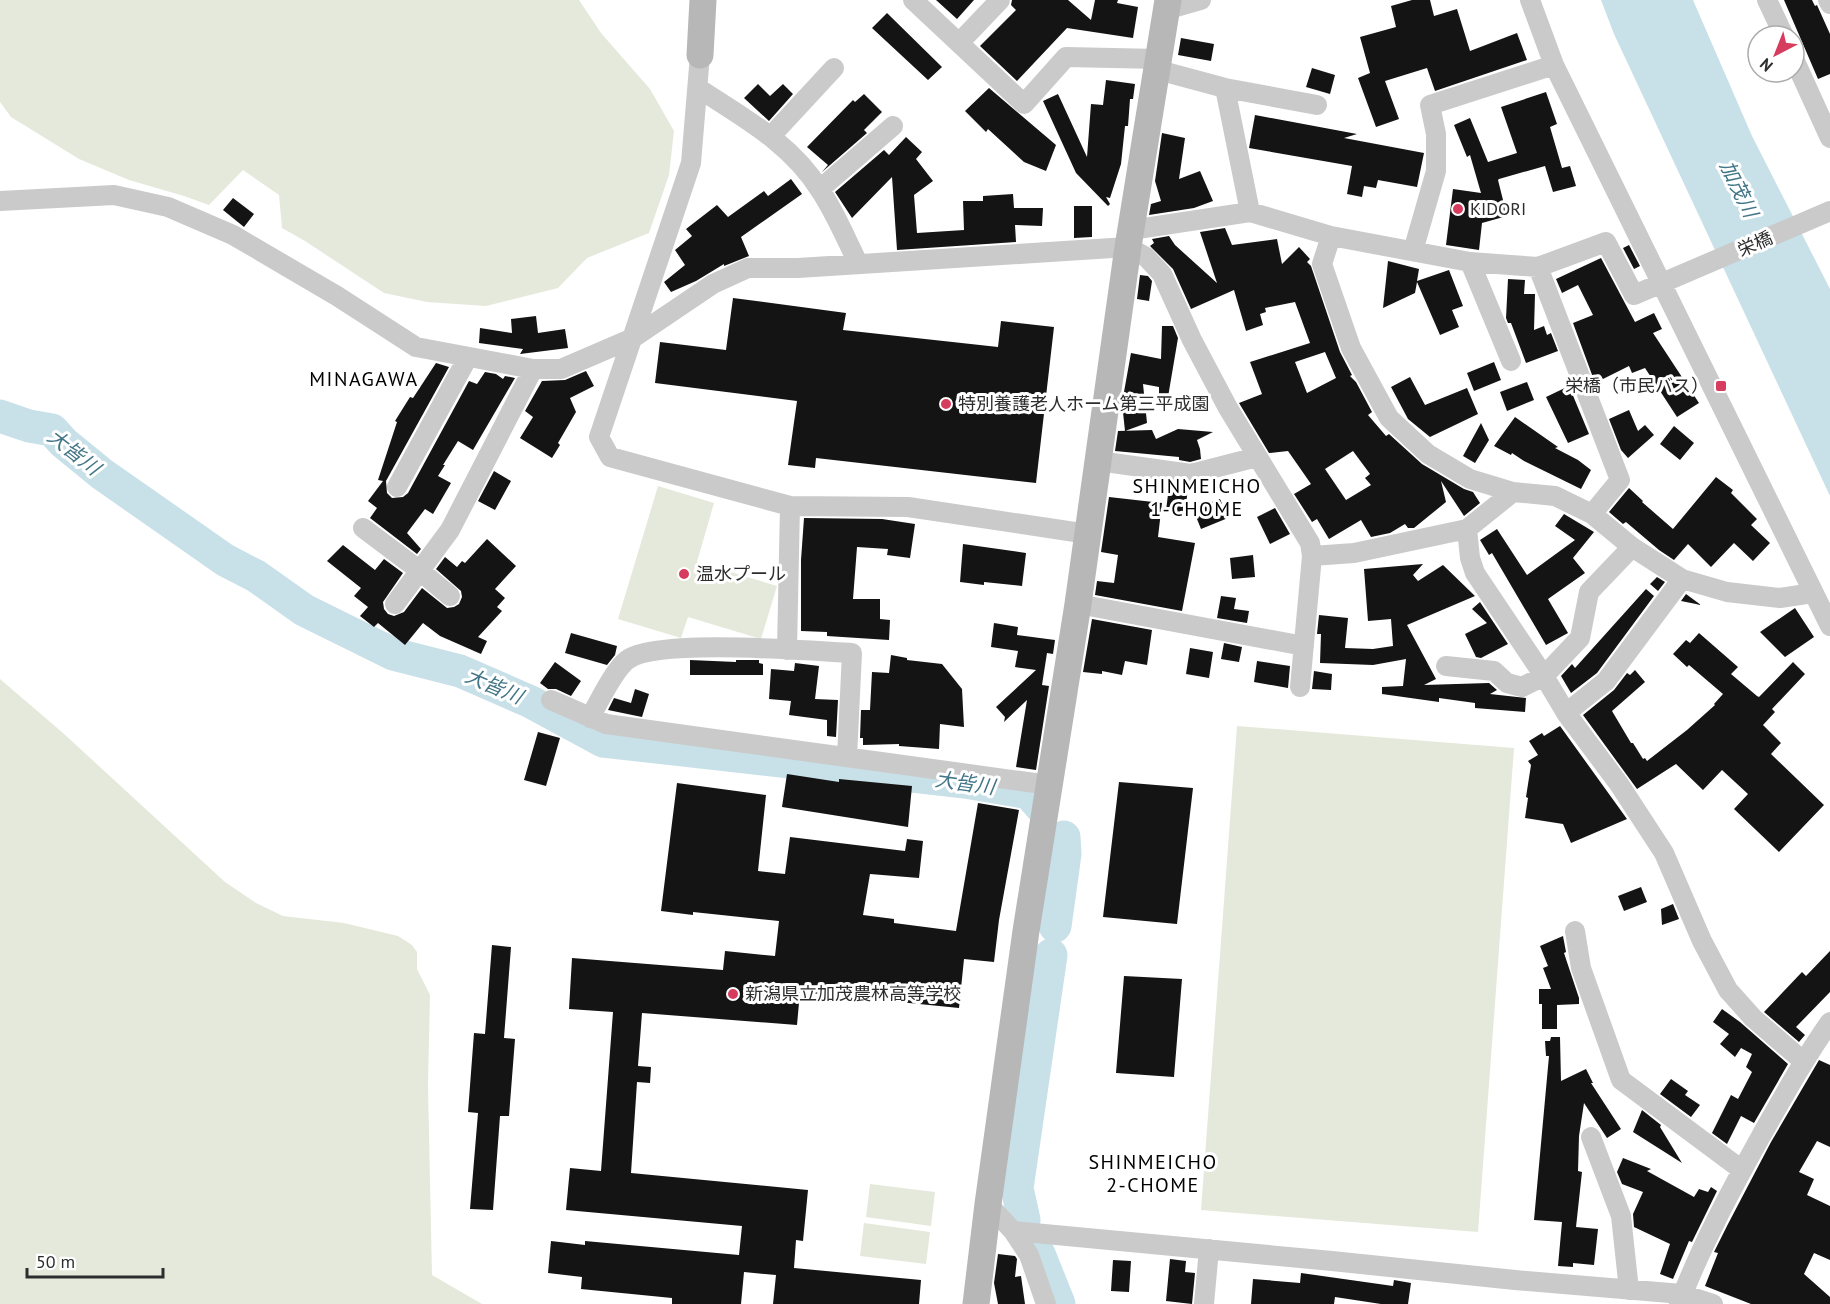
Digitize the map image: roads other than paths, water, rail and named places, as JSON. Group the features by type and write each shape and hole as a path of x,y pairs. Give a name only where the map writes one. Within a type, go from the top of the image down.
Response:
{"street":[{"path":"703,0 691,163 599,437 610,457 790,506 908,507 1088,534"},
{"path":"913,0 1024,104 1066,57 1158,65 1225,88 1317,105"},
{"path":"959,44 1000,0"},
{"path":"976,1304 988,1204 1088,534 1107,386 1167,5 1201,0"},
{"path":"1530,0 1554,65 1671,280 1830,626"},
{"path":"1767,0 1778,24"},
{"path":"1413,251 1436,171 1436,134 1430,105 1554,65"},
{"path":"771,136 834,68"},
{"path":"1805,84 1830,138"},
{"path":"698,88 771,136 794,157 820,189 858,263"},
{"path":"1225,88 1250,212"},
{"path":"820,189 893,126"},
{"path":"0,201 114,195 168,207 242,241 337,296 416,347 533,369 561,369 633,338 713,284 748,268 798,268 1129,239 1250,212 1331,236 1470,262 1538,267 1620,480 1592,514"},
{"name":"栄橋","path":"1538,267 1606,242 1634,296 1830,211"},
{"path":"1331,236 1322,264 1351,348 1389,418 1428,454 1470,478 1513,492 1555,496 1592,514 1632,547 1682,579 1727,592 1780,598 1814,593"},
{"path":"1129,239 1162,274 1192,340 1228,408 1310,543 1312,556 1300,687"},
{"path":"1470,262 1511,361"},
{"path":"397,487 468,357"},
{"path":"394,604 450,530 533,369"},
{"path":"1098,461 1191,474 1257,457"},
{"path":"1312,556 1354,553 1467,529 1513,492"},
{"path":"787,650 790,506"},
{"path":"363,528 450,596"},
{"path":"1467,529 1470,558 1475,573 1566,713 1619,784 1664,853 1702,941 1728,990 1753,1018 1803,1061"},
{"path":"1446,666 1494,671 1507,683 1522,687 1544,676 1580,638 1589,592 1632,547"},
{"path":"1566,713 1606,681 1682,579"},
{"path":"1077,604 1304,646"},
{"path":"590,718 612,679 627,660 646,652 709,647 852,653 847,757"},
{"path":"551,700 606,724 1049,785"},
{"path":"1575,931 1581,969 1621,1080 1742,1170"},
{"path":"1681,1299 1690,1272 1742,1170 1803,1061 1827,1034"},
{"path":"1591,1137 1621,1216 1629,1290"},
{"path":"988,1204 1013,1231 1029,1255 1046,1304"},
{"path":"1013,1231 1629,1290 1713,1304"},
{"path":"1204,1304 1209,1249"}],"water":[{"name":"加茂川","path":"1601,0 1693,0 1752,136 1830,289 1830,496 1614,34"}],"waterway":[{"name":"大皆川","path":"0,416 29,426 52,430 64,443 102,474 225,560 256,576 304,610 393,654 460,671 531,702 603,741 965,782 1029,793 1041,807"},
{"name":"大皆川","path":"1055,926 1065,854 1064,837"},
{"name":"大皆川","path":"1024,1220 1017,1188 1051,955"},
{"name":"大皆川","path":"1039,1254 1059,1304"}],"place":[{"name":"KIDORI","path":"1458,209"},
{"name":"栄橋（市民バス）","path":"1721,386"},
{"name":"特別養護老人ホーム第三平成園","path":"946,404"},
{"name":"温水プール","path":"684,574"},
{"name":"新潟県立加茂農林高等学校","path":"733,994"}],"district":[{"name":"MINAGAWA","path":"364,379"},
{"name":"SHINMEICHO 1-CHOME","path":"1197,498"},
{"name":"SHINMEICHO 2-CHOME","path":"1153,1174"}]}
